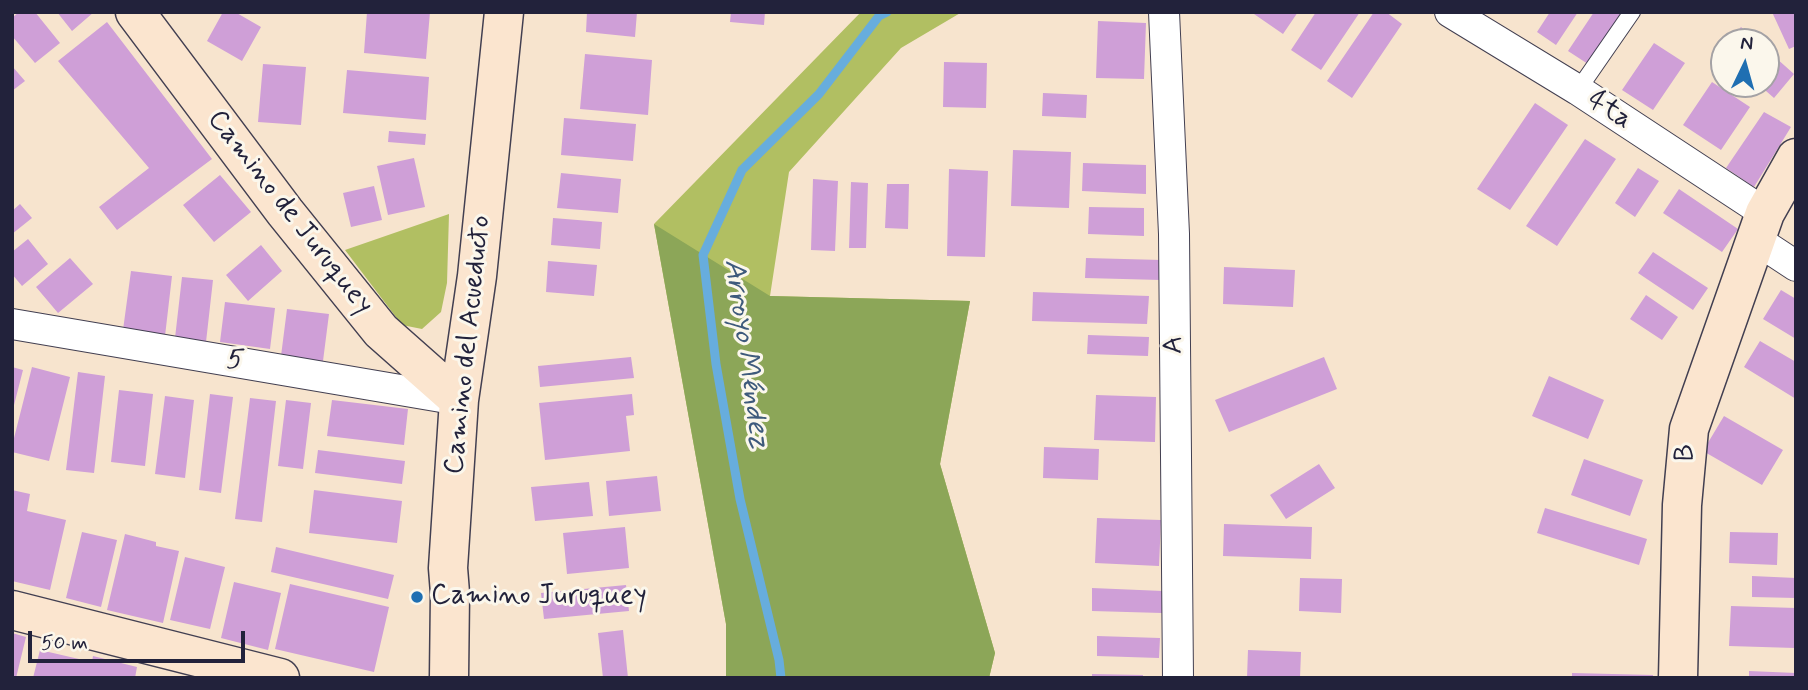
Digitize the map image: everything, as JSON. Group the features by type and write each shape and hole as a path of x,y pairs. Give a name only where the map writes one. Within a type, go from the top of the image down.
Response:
{"street":[{"name":"Camino de Juruquey","path":"135,12 285,212 381,331 459,400"},
{"name":"Camino del Acueducto","path":"449,678 448,568 459,400 477,276 504,12"},
{"name":"A","path":"1164,12 1174,234 1178,678"},
{"name":"4ta","path":"1450,12 1578,90 1760,226 1796,266"},
{"name":"B","path":"1678,678 1682,505 1689,429 1760,226 1796,158"},
{"name":"5","path":"12,324 459,400"},
{"path":"12,610 280,678"}],"lane":[{"path":"1578,90 1632,12"}],"green space":[{"path":"861,12 962,12 901,48 789,172 770,296 970,301 940,464 995,653 989,678 726,678 726,624 654,224"},
{"path":"449,214 447,283 441,312 422,329 402,325 345,250"},
{"path":"654,224 770,296 970,301 940,464 995,653 989,678 726,678 726,624"}],"building":[{"path":"19,12 35,12 60,43 35,63 12,36 12,18"},
{"path":"57,12 94,12 72,31"},
{"path":"223,12 235,12 261,27 242,61 207,41"},
{"path":"367,12 430,12 426,59 364,53"},
{"path":"587,12 637,12 635,37 586,32"},
{"path":"731,12 765,12 764,25 730,22"},
{"path":"1298,12 1283,34 1254,14"},
{"path":"1316,12 1360,12 1321,70 1291,50"},
{"path":"1374,12 1386,12 1402,24 1352,98 1327,81"},
{"path":"1550,12 1578,12 1556,45 1537,32"},
{"path":"1594,12 1623,12 1588,64 1568,51"},
{"path":"1772,12 1796,12 1796,46 1789,49"},
{"path":"1098,21 1146,23 1144,79 1096,78"},
{"path":"107,22 212,159 117,230 99,207 149,168 58,61"},
{"path":"1654,43 1685,63 1653,110 1622,90"},
{"path":"585,54 652,60 648,115 580,109"},
{"path":"944,62 987,63 986,108 943,107"},
{"path":"1780,62 1794,74 1780,91"},
{"path":"263,64 306,67 301,125 258,122"},
{"path":"12,66 25,81 12,91"},
{"path":"347,70 429,77 426,120 343,113"},
{"path":"1710,85 1710,98 1736,98 1750,107 1721,150 1683,125"},
{"path":"1043,93 1087,95 1086,118 1042,116"},
{"path":"1535,103 1568,125 1510,210 1477,189"},
{"path":"1764,112 1791,127 1754,187 1726,168"},
{"path":"564,118 636,124 633,161 561,155"},
{"path":"389,131 426,134 425,145 388,142"},
{"path":"1585,139 1616,159 1557,246 1526,226"},
{"path":"1013,150 1071,152 1069,208 1011,206"},
{"path":"414,158 425,207 388,215 377,166"},
{"path":"1083,163 1146,165 1146,194 1082,191"},
{"path":"1638,168 1659,181 1635,217 1615,203"},
{"path":"949,169 988,171 985,257 947,256"},
{"path":"561,173 621,179 618,213 557,208"},
{"path":"220,175 251,212 214,242 183,205"},
{"path":"813,179 838,181 835,251 811,250"},
{"path":"851,182 868,183 866,248 849,248"},
{"path":"887,184 909,184 908,229 885,228"},
{"path":"374,186 382,220 351,227 343,193"},
{"path":"1679,189 1738,229 1722,252 1663,213"},
{"path":"20,204 32,218 12,234 12,211"},
{"path":"1089,207 1144,208 1144,236 1088,234"},
{"path":"553,218 602,222 600,249 551,245"},
{"path":"28,239 48,264 22,286 12,274 12,252"},
{"path":"261,245 282,271 248,301 226,275"},
{"path":"1653,252 1708,288 1693,310 1638,273"},
{"path":"70,258 93,284 58,313 36,287"},
{"path":"1086,258 1162,260 1161,280 1085,278"},
{"path":"548,261 597,265 594,296 546,292"},
{"path":"1224,267 1295,270 1293,307 1223,304"},
{"path":"131,271 172,276 165,336 123,330"},
{"path":"182,277 213,280 206,342 175,338"},
{"path":"1781,290 1796,299 1796,339 1763,319"},
{"path":"1033,292 1149,296 1147,324 1032,321"},
{"path":"1646,295 1678,317 1662,340 1630,319"},
{"path":"225,302 275,308 270,349 220,342"},
{"path":"287,309 329,314 323,361 281,356"},
{"path":"1088,335 1149,337 1148,356 1087,354"},
{"path":"1760,341 1796,362 1796,399 1744,367"},
{"path":"631,357 634,378 540,387 538,366"},
{"path":"1324,357 1337,389 1229,432 1215,400"},
{"path":"12,367 23,370 13,409 12,409"},
{"path":"32,367 70,377 49,461 12,452"},
{"path":"78,372 105,376 94,473 66,470"},
{"path":"1549,376 1604,400 1588,439 1532,416"},
{"path":"119,390 153,394 145,466 111,462"},
{"path":"210,394 233,397 221,493 199,490"},
{"path":"632,394 634,415 626,416 630,451 545,460 539,403"},
{"path":"1096,395 1156,397 1155,442 1094,440"},
{"path":"165,396 194,400 185,478 155,474"},
{"path":"250,398 276,401 262,522 235,519"},
{"path":"286,400 311,403 303,469 278,466"},
{"path":"332,400 408,409 404,445 327,436"},
{"path":"1724,416 1783,450 1762,485 1703,451"},
{"path":"1044,447 1099,449 1098,480 1043,478"},
{"path":"318,450 405,461 402,484 315,473"},
{"path":"1584,459 1643,480 1630,516 1571,495"},
{"path":"1319,464 1335,488 1286,519 1270,495"},
{"path":"657,476 661,511 609,516 606,481"},
{"path":"589,482 593,516 535,521 531,487"},
{"path":"12,490 30,494 27,511 66,520 50,590 12,581"},
{"path":"314,490 402,501 397,543 309,533"},
{"path":"1545,508 1647,539 1639,565 1537,533"},
{"path":"1097,518 1161,520 1159,566 1095,563"},
{"path":"1224,524 1312,527 1311,559 1223,556"},
{"path":"625,527 629,568 567,574 563,533"},
{"path":"82,532 117,540 101,607 66,598"},
{"path":"1730,532 1778,533 1777,565 1729,563"},
{"path":"125,534 156,542 156,546 179,551 163,623 107,610"},
{"path":"276,547 394,575 388,599 271,572"},
{"path":"185,557 225,567 210,629 170,620"},
{"path":"1752,576 1796,578 1796,598 1752,597"},
{"path":"1300,578 1342,579 1341,613 1299,611"},
{"path":"234,582 281,593 268,650 221,638"},
{"path":"290,584 389,607 374,672 275,649"},
{"path":"626,585 629,611 544,619 541,593"},
{"path":"1092,588 1163,591 1162,613 1092,611"},
{"path":"1731,606 1796,608 1795,648 1729,646"},
{"path":"623,630 628,678 603,678 598,633"},
{"path":"12,633 26,637 16,678 12,678"},
{"path":"1097,636 1160,638 1159,658 1097,656"},
{"path":"40,650 92,662 93,656 137,667 135,678 33,678"},
{"path":"1248,650 1301,652 1300,678 1247,678"},
{"path":"1749,671 1796,673 1796,678 1749,678"},
{"path":"1572,673 1653,675 1653,678 1572,678"},
{"path":"1092,674 1143,675 1143,678 1092,678"}],"waterway":[{"name":"Arroyo Méndez","path":"781,678 740,499 716,364 703,255 742,170 819,94 879,16 887,12"}],"place":[{"name":"Camino Juruquey","path":"417,597"}]}
